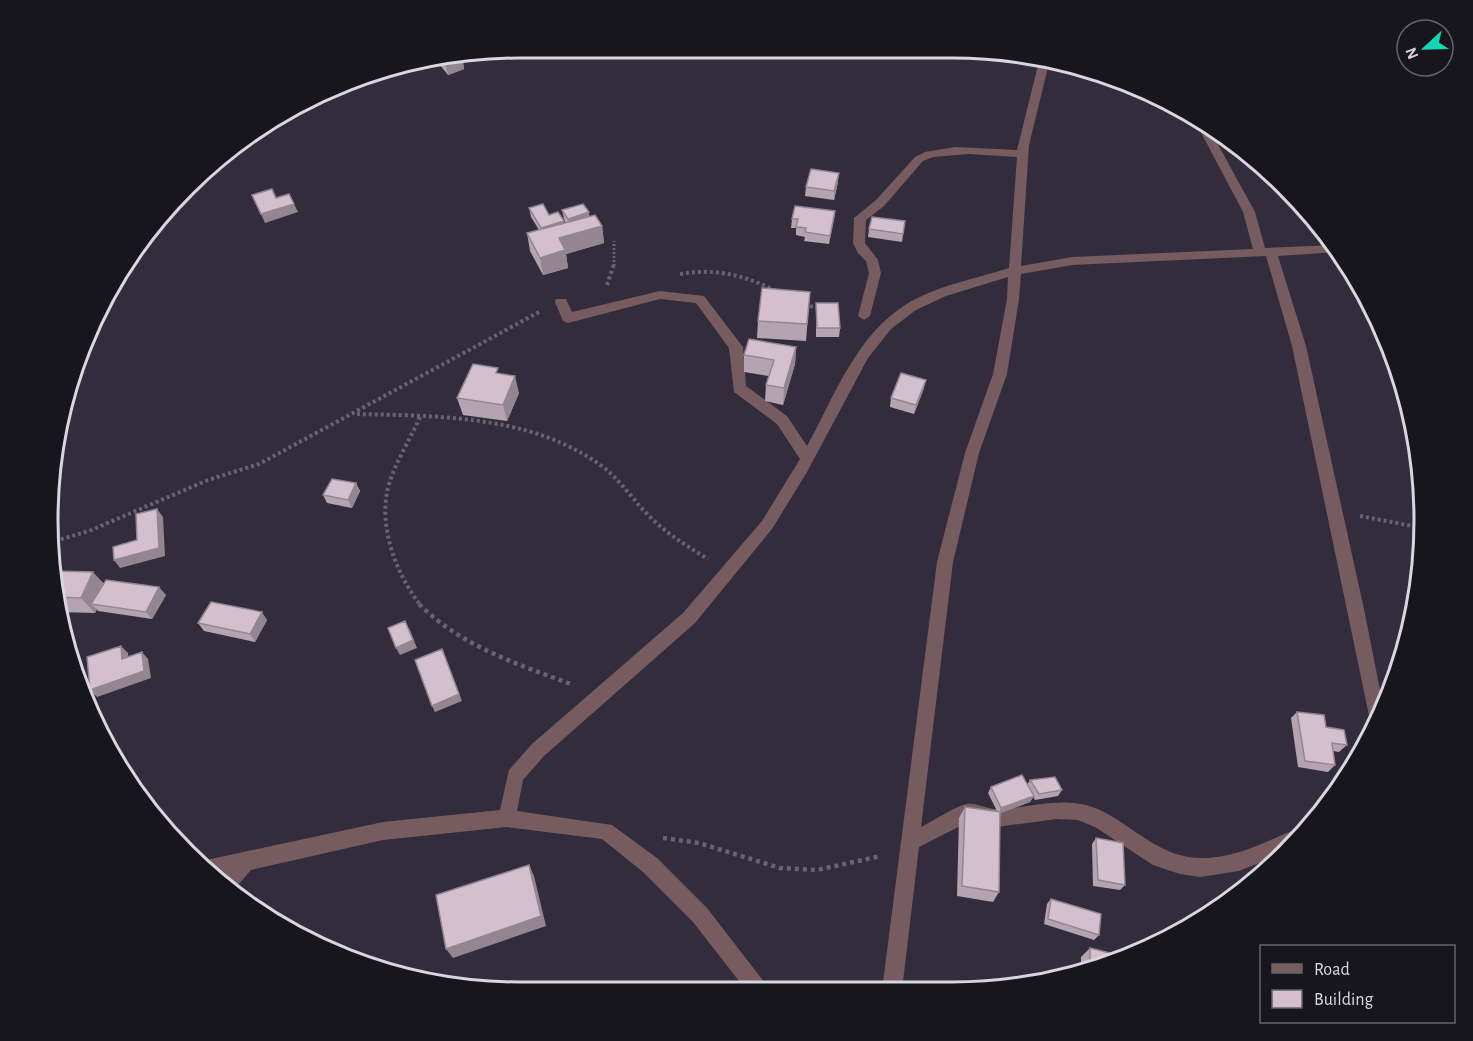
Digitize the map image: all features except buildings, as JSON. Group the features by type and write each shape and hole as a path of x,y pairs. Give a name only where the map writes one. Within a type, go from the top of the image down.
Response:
{"street":[{"path":"893,982 945,562 972,453 1000,374 1013,299 1022,154 1043,67"},
{"path":"1208,135 1250,212 1299,346 1375,707"},
{"path":"864,316 873,287 874,270 872,260 862,249 858,234 860,218 880,203 903,180 914,164 926,155 948,151 1022,154"},
{"path":"507,818 515,776 538,750 689,618 767,525 807,458 863,355 886,326 911,307 942,293 1014,271 1072,261 1327,250"},
{"path":"561,302 568,318 660,295 700,299 736,348 739,388 782,420 807,458"},
{"path":"911,845 969,812 994,818 1079,811 1106,823 1163,861 1184,867 1204,869 1227,866 1281,845"},
{"path":"214,867 246,862 383,831 507,818 606,831 650,866 700,915 752,982"},
{"path":"230,880 246,862"}],"path":[{"path":"605,291 615,262 614,241"},
{"path":"675,275 707,270 736,272 780,294"},
{"path":"59,540 89,531 208,480 259,464 354,414 530,315 561,302"},
{"path":"796,302 816,309 845,308 864,316"},
{"path":"354,414 479,422 541,434 579,450 601,465 669,534 730,571"},
{"path":"420,417 398,462 386,495 385,524 395,564 405,586 424,611 451,634 486,653 599,695"},
{"path":"1335,512 1414,526"},
{"path":"658,838 699,843 780,868 817,870 911,845"}]}
